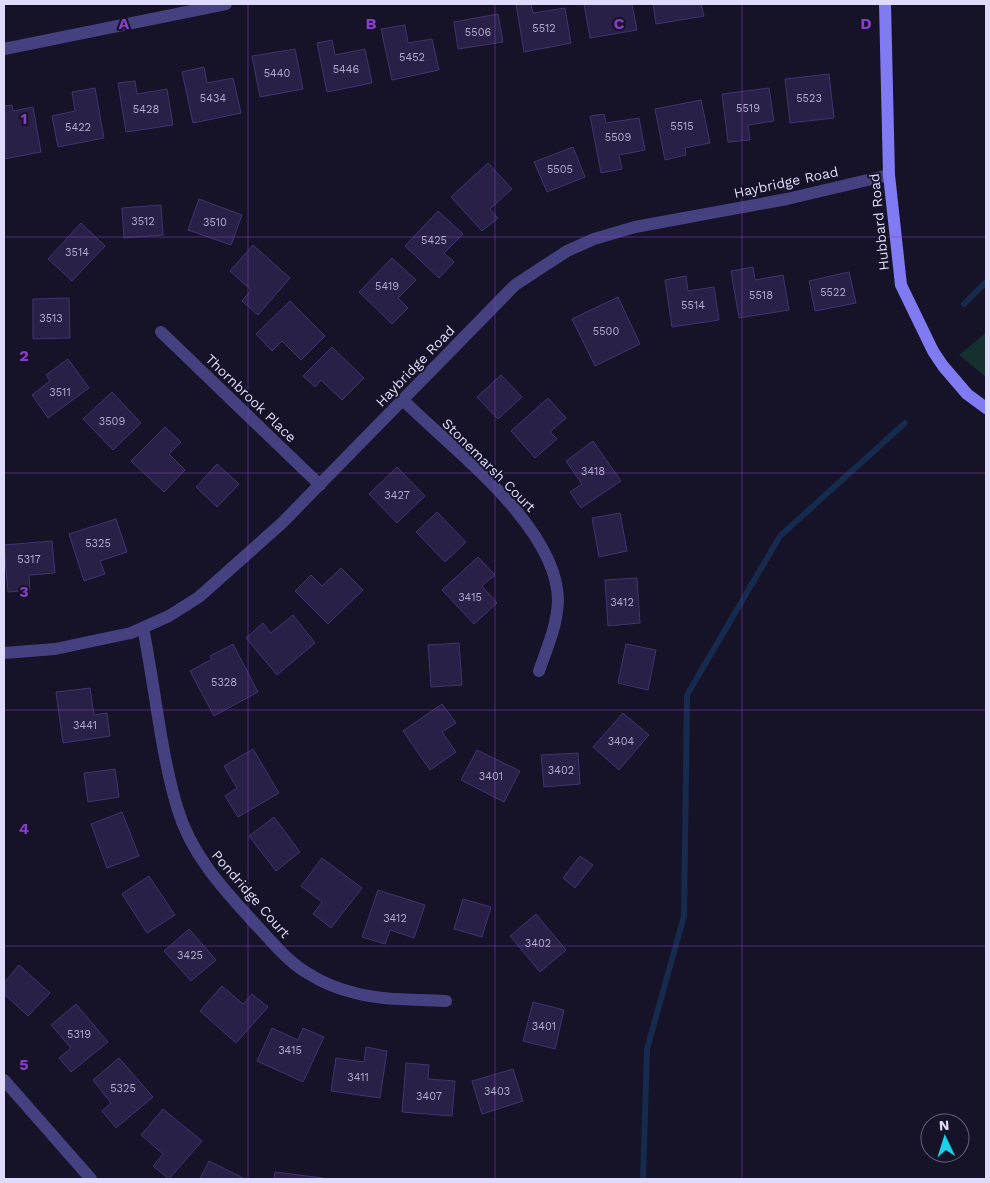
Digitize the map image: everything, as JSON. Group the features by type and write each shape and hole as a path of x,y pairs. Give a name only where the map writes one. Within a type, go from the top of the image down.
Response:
{"main road":[{"name":"Hubbard Road","path":"885,4 889,175 901,286 938,358 967,394 986,408"}],"street":[{"path":"4,49 226,4"},
{"name":"Haybridge Road","path":"4,653 55,649 94,642 143,628 169,616 200,597 276,529 515,286 567,251 594,239 634,227 787,198 889,175"},
{"name":"Thornbrook Place","path":"161,332 320,485"},
{"name":"Stonemarsh Court","path":"403,400 510,504 541,544 553,571 558,600 554,628 539,671"},
{"name":"Pondridge Court","path":"143,628 168,770 177,808 188,836 208,870 288,959 309,974 356,994 380,998 446,1001"},
{"path":"4,1080 91,1179"}],"green space":[{"path":"986,333 986,377 959,355"}],"building":[{"path":"516,4 531,4 533,13 565,8 571,43 524,52"},
{"path":"584,4 632,4 637,30 590,38"},
{"path":"653,4 701,4 704,16 656,24"},
{"path":"498,14 503,42 458,49 454,22"},
{"path":"405,25 408,43 432,39 439,70 392,80 381,29"},
{"path":"332,40 335,55 365,49 372,83 327,92 317,43"},
{"path":"295,49 303,89 260,97 252,56"},
{"path":"204,67 207,83 233,78 241,113 193,123 182,72"},
{"path":"829,74 834,118 790,123 785,79"},
{"path":"135,81 137,94 167,89 173,125 126,132 118,83"},
{"path":"95,88 104,138 58,147 52,116 75,111 72,92"},
{"path":"769,88 774,121 748,125 750,140 728,142 722,94"},
{"path":"701,100 710,143 685,148 686,155 665,160 655,109"},
{"path":"12,105 13,111 33,107 41,152 4,159 4,106"},
{"path":"604,114 606,123 639,118 645,150 619,155 622,169 601,173 590,116"},
{"path":"573,147 585,177 547,192 534,162"},
{"path":"488,163 512,189 490,209 498,218 482,231 451,197"},
{"path":"199,199 242,215 231,245 188,230"},
{"path":"161,205 163,235 124,238 122,208"},
{"path":"438,211 463,234 444,253 454,262 439,278 405,246"},
{"path":"81,223 105,246 72,281 48,259"},
{"path":"253,245 290,278 258,315 242,301 251,290 230,271"},
{"path":"392,258 416,280 398,298 408,308 392,324 359,292"},
{"path":"753,267 755,280 783,275 789,310 739,318 731,271"},
{"path":"849,272 856,303 815,311 809,281"},
{"path":"686,276 688,291 714,287 719,320 672,327 665,280"},
{"path":"618,297 640,344 595,366 572,319"},
{"path":"69,298 70,338 33,339 33,299"},
{"path":"290,301 325,336 301,360 282,341 272,351 256,334"},
{"path":"332,347 364,378 342,400 321,380 315,387 303,376"},
{"path":"68,359 89,388 48,418 32,395 50,381 46,375"},
{"path":"501,375 522,397 498,419 477,397"},
{"path":"112,392 141,423 113,450 83,419"},
{"path":"548,398 566,418 550,432 557,439 535,458 511,431"},
{"path":"165,427 181,442 169,454 185,470 164,492 131,461"},
{"path":"593,441 621,481 581,508 570,492 582,484 566,461"},
{"path":"217,464 239,484 217,507 196,487"},
{"path":"397,467 425,496 397,523 369,494"},
{"path":"437,512 466,542 445,562 416,532"},
{"path":"620,513 627,551 599,557 592,518"},
{"path":"116,519 127,552 100,561 105,574 84,581 69,534"},
{"path":"52,541 55,573 29,575 30,590 8,592 4,545"},
{"path":"478,557 495,575 482,586 497,603 474,624 442,590"},
{"path":"341,568 363,590 328,624 295,591 311,575 322,586"},
{"path":"637,578 640,623 608,626 605,580"},
{"path":"293,615 315,643 277,675 246,638 263,623 271,633"},
{"path":"459,643 462,685 431,687 428,645"},
{"path":"233,644 258,692 214,716 190,671 212,659 210,656"},
{"path":"626,644 656,650 648,690 618,683"},
{"path":"90,688 94,715 107,713 110,736 63,743 56,692"},
{"path":"442,704 456,723 442,732 456,752 430,770 403,731"},
{"path":"623,713 649,735 619,770 593,747"},
{"path":"253,749 279,793 238,817 225,796 237,788 224,766"},
{"path":"477,750 520,771 504,802 461,780"},
{"path":"578,753 580,784 544,787 541,755"},
{"path":"115,769 119,797 88,802 84,773"},
{"path":"122,812 139,856 107,868 91,824"},
{"path":"274,817 300,852 276,871 249,836"},
{"path":"580,856 593,865 575,888 563,878"},
{"path":"322,858 362,888 331,928 313,914 322,902 301,886"},
{"path":"149,876 175,915 147,933 122,894"},
{"path":"378,890 425,905 414,938 390,930 385,944 362,937"},
{"path":"463,899 491,907 482,937 454,929"},
{"path":"536,914 566,950 540,972 510,936"},
{"path":"189,929 216,960 191,981 164,951"},
{"path":"19,965 50,993 28,1016 4,994 4,983"},
{"path":"222,986 243,1004 252,994 268,1007 236,1043 200,1011"},
{"path":"533,1002 564,1010 555,1049 523,1041"},
{"path":"76,1004 108,1042 71,1072 59,1058 71,1048 51,1025"},
{"path":"272,1028 298,1040 303,1028 324,1037 303,1082 257,1061"},
{"path":"366,1047 387,1051 380,1098 331,1091 336,1058 364,1062"},
{"path":"119,1058 153,1097 116,1128 102,1111 111,1103 93,1080"},
{"path":"406,1063 429,1065 428,1079 455,1081 452,1116 402,1112"},
{"path":"513,1069 523,1101 482,1114 472,1081"},
{"path":"163,1109 202,1141 169,1179 153,1166 163,1154 141,1135"},
{"path":"209,1161 245,1179 200,1179"},
{"path":"275,1172 323,1178 323,1179 274,1179"}],"waterway":[{"path":"964,304 986,282"},
{"path":"643,1179 647,1049 684,916 687,695 780,536 905,423"}]}
